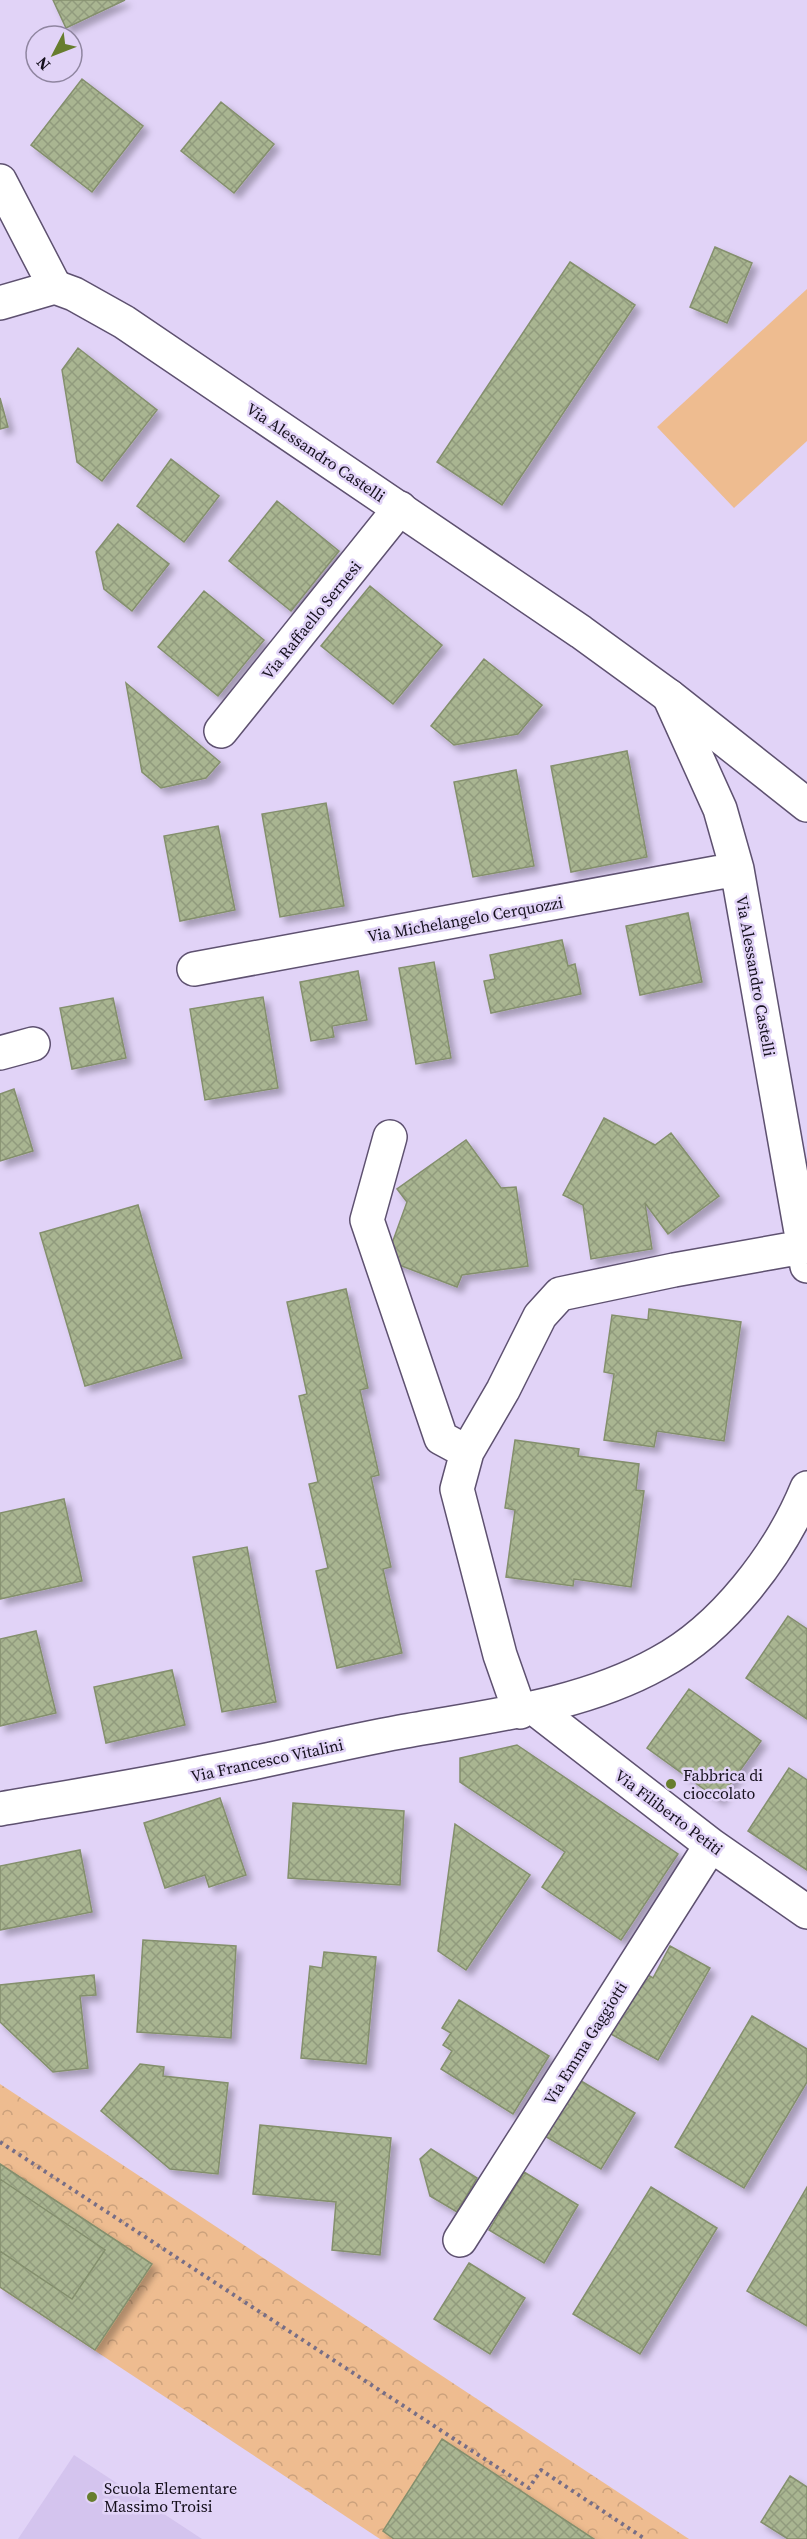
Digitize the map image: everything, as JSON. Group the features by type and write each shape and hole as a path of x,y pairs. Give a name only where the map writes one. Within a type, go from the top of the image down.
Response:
{"street":[{"path":"0,181 55,286 0,303"},
{"name":"Via Alessandro Castelli","path":"55,286 124,322 581,632 669,696 807,805"},
{"name":"Via Raffaello Sernesi","path":"221,731 400,508"},
{"name":"Via Alessandro Castelli","path":"669,696 720,809 737,869 805,1256"},
{"name":"Via Michelangelo Cerquozzi","path":"194,969 737,869"},
{"path":"0,1053 33,1044"},
{"path":"390,1137 367,1220 441,1438 467,1452"},
{"path":"805,1256 674,1270 560,1294 540,1317 503,1390 467,1452 457,1489 500,1655 527,1710 635,1676 662,1662 687,1645 734,1602 754,1578 783,1536 807,1488"},
{"name":"Via Francesco Vitalini","path":"0,1809 205,1773 399,1732 527,1710"},
{"name":"Via Filiberto Petiti","path":"527,1710 711,1845 807,1911"},
{"name":"Via Emma Gaggiotti","path":"460,2240 711,1845"}],"path":[{"path":"0,2142 530,2488 541,2470 645,2539"}],"shaded area":[{"name":"Scuola Elementare Massimo Troisi","path":"74,2455 202,2539 18,2539"}],"green space":[{"path":"807,289 807,441 734,508 657,427"},
{"path":"0,2084 689,2539 380,2539 0,2288"}],"building":[{"path":"53,0 125,0 74,24 64,24"},
{"path":"84,81 143,126 92,192 31,145 78,84 84,84"},
{"path":"221,102 274,144 234,193 181,151"},
{"path":"715,247 752,263 727,323 690,307"},
{"path":"570,262 635,305 502,505 437,462"},
{"path":"78,348 157,410 102,481 77,462 62,370"},
{"path":"0,398 8,427 0,429"},
{"path":"171,459 219,496 184,542 137,506"},
{"path":"277,501 339,551 291,611 229,561"},
{"path":"118,524 169,564 132,611 104,589 96,552"},
{"path":"370,586 442,645 393,704 321,646"},
{"path":"204,591 264,640 218,696 158,647"},
{"path":"484,659 542,705 518,734 454,745 431,726"},
{"path":"126,683 220,762 206,778 161,788 142,772"},
{"path":"627,751 647,857 571,872 551,766"},
{"path":"516,770 534,866 473,877 454,782"},
{"path":"326,803 344,906 280,917 262,814"},
{"path":"218,826 235,910 180,921 164,836"},
{"path":"688,913 702,982 640,995 626,926"},
{"path":"562,940 568,966 575,964 581,994 491,1013 484,981 495,979 490,955"},
{"path":"434,962 451,1058 416,1064 399,968"},
{"path":"358,971 367,1020 332,1026 334,1037 311,1041 300,982"},
{"path":"263,997 278,1088 205,1100 190,1009"},
{"path":"113,998 126,1058 72,1069 60,1008"},
{"path":"14,1089 33,1151 0,1161 0,1094"},
{"path":"604,1118 655,1145 671,1133 719,1196 668,1234 645,1203 652,1249 591,1259 583,1205 563,1195"},
{"path":"466,1140 501,1188 516,1187 528,1266 462,1275 457,1287 386,1260 407,1202 397,1189"},
{"path":"138,1205 182,1358 85,1386 40,1233"},
{"path":"346,1289 368,1388 360,1390 379,1475 371,1477 391,1567 383,1569 402,1653 337,1668 316,1571 328,1568 309,1484 318,1482 299,1396 307,1394 287,1302"},
{"path":"649,1309 741,1322 724,1441 657,1431 654,1447 604,1440 614,1374 604,1372 612,1315 648,1320"},
{"path":"515,1440 579,1449 578,1456 639,1464 636,1490 644,1491 631,1587 574,1579 573,1586 506,1577 515,1510 505,1508"},
{"path":"64,1499 82,1581 0,1599 0,1513"},
{"path":"247,1547 276,1702 222,1712 193,1557"},
{"path":"788,1616 807,1629 807,1719 746,1678"},
{"path":"36,1631 56,1713 0,1726 0,1639"},
{"path":"172,1670 185,1725 106,1743 94,1687"},
{"path":"689,1689 761,1741 719,1800 647,1748"},
{"path":"517,1745 678,1854 621,1940 542,1887 565,1852 460,1782 460,1758"},
{"path":"789,1768 807,1780 807,1870 748,1831"},
{"path":"220,1798 246,1875 209,1887 205,1875 165,1888 144,1823"},
{"path":"293,1803 404,1811 400,1885 288,1878"},
{"path":"455,1824 530,1875 466,1970 438,1951"},
{"path":"80,1850 92,1912 0,1930 0,1866"},
{"path":"143,1940 236,1946 231,2038 137,2032"},
{"path":"670,1946 710,1968 658,2060 609,2033 643,1972 653,1978"},
{"path":"324,1952 376,1957 366,2064 301,2058 310,1966 322,1968"},
{"path":"94,1975 96,1995 80,1996 88,2068 53,2072 0,2022 0,1985"},
{"path":"459,2000 549,2056 513,2114 441,2069 452,2051 443,2045 451,2033 442,2028"},
{"path":"752,2016 807,2049 807,2082 744,2188 675,2147"},
{"path":"140,2064 164,2067 163,2076 228,2083 218,2174 170,2169 101,2111"},
{"path":"576,2078 635,2113 601,2169 543,2135"},
{"path":"260,2125 391,2138 380,2255 332,2250 336,2202 253,2194"},
{"path":"431,2149 477,2178 457,2212 430,2196 420,2159"},
{"path":"0,2164 152,2264 95,2350 0,2287"},
{"path":"524,2172 578,2205 544,2263 489,2230"},
{"path":"0,2179 105,2250 72,2299 0,2251"},
{"path":"651,2187 717,2228 640,2354 573,2314"},
{"path":"807,2187 807,2326 747,2291"},
{"path":"469,2263 525,2298 490,2354 434,2319"},
{"path":"442,2439 594,2539 394,2539 383,2531"},
{"path":"790,2476 807,2487 807,2539 788,2539 761,2522"}],"place":[{"name":"Fabbrica di cioccolato","path":"671,1784"},
{"name":"Scuola Elementare Massimo Troisi","path":"92,2497"}]}
